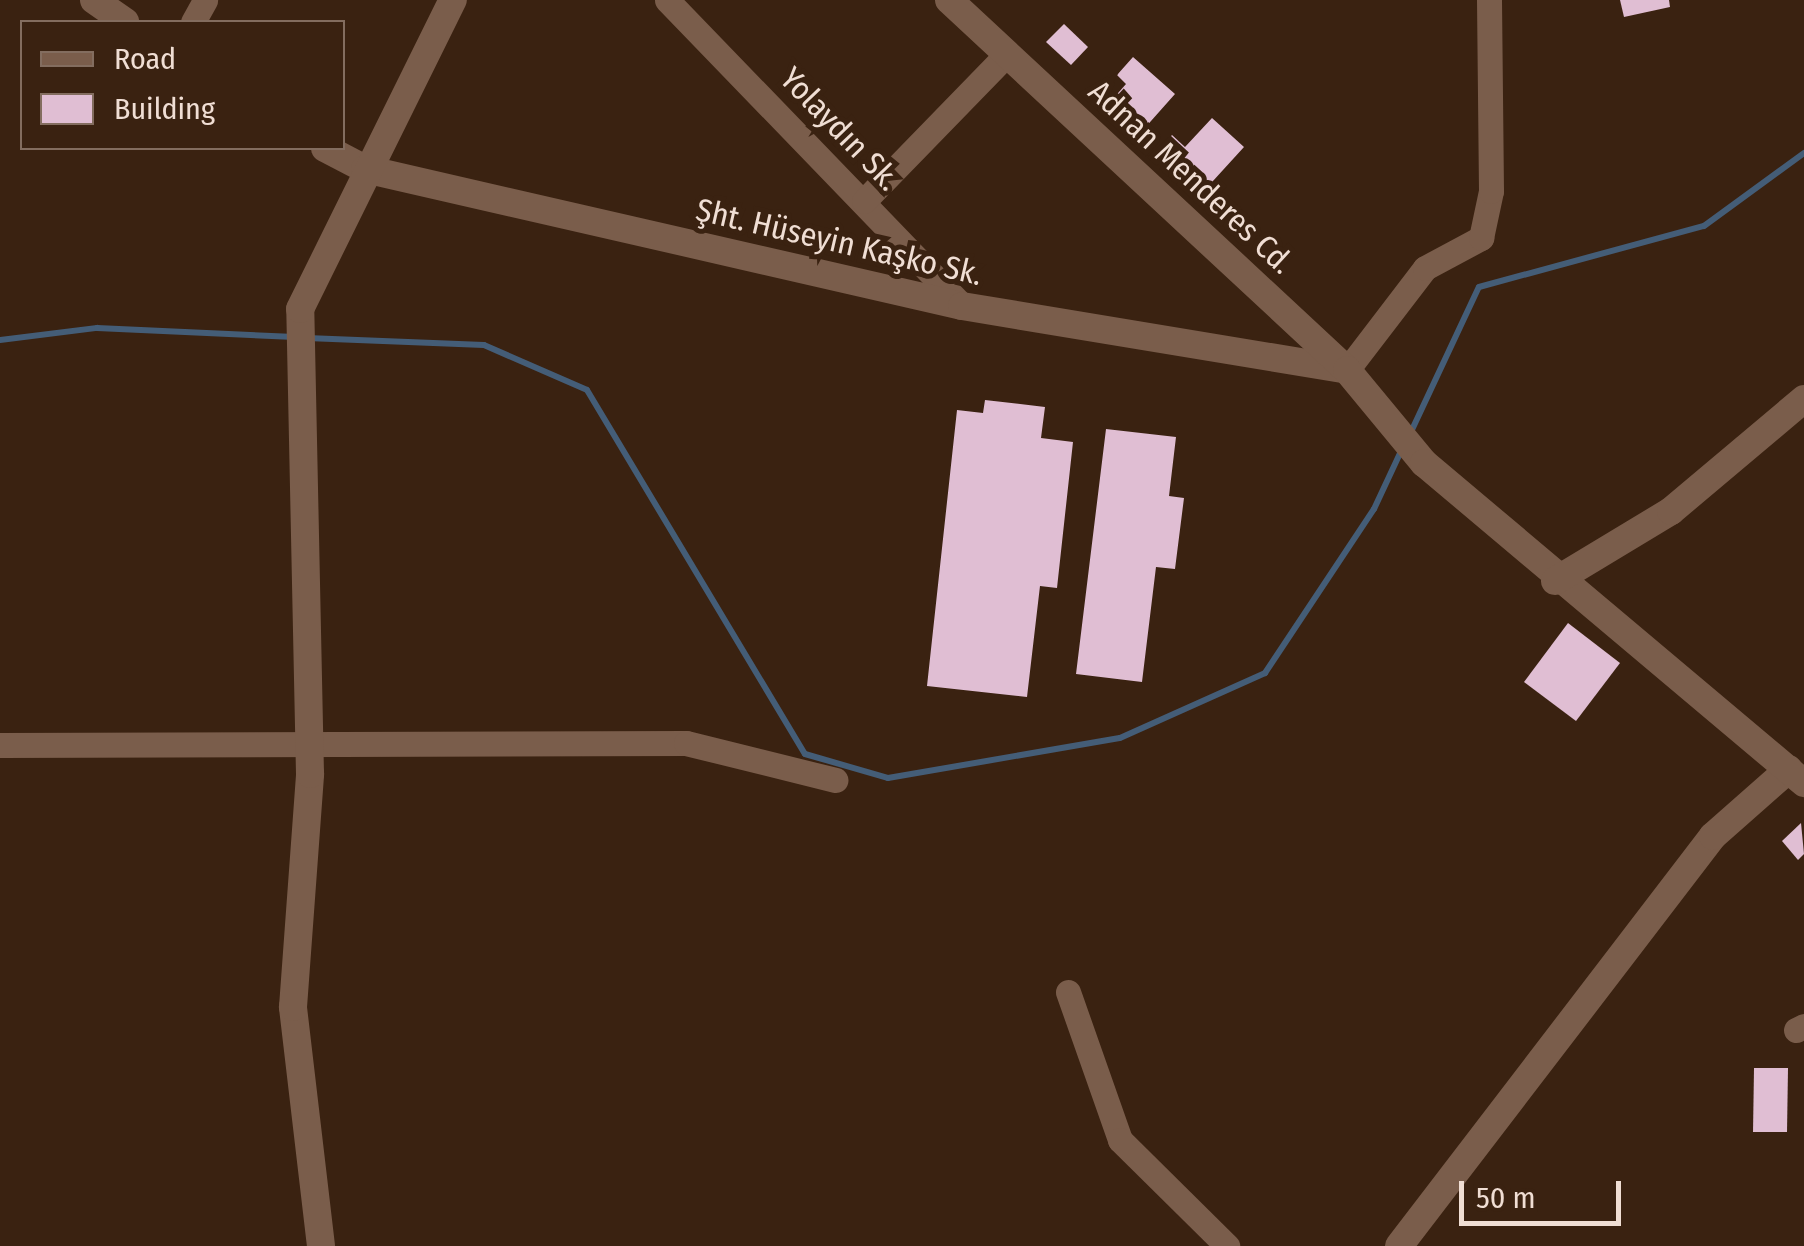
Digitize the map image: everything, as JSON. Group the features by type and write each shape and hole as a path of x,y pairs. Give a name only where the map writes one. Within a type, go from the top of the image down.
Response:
{"street":[{"path":"94,0 122,20"},
{"path":"321,1246 293,1007 309,750 300,309 453,0"},
{"name":"Yolaydın Sk.","path":"667,0 962,306"},
{"name":"Adnan Menderes Cd.","path":"950,0 1347,370 1376,413 1424,463 1555,581 1796,776"},
{"path":"1347,370 1425,268 1481,238 1491,191 1489,0"},
{"path":"864,201 1008,54"},
{"name":"Şht. Hüseyin Kaşko Sk.","path":"329,150 366,169 962,306 1347,370"},
{"path":"1555,581 1671,511 1804,398"},
{"path":"0,745 309,750 686,743 835,780"},
{"path":"1400,1246 1712,836 1796,776"},
{"path":"1068,992 1120,1140 1227,1246"}],"building":[{"path":"1620,0 1669,0 1670,7 1624,17"},
{"path":"1064,24 1088,47 1071,65 1046,42"},
{"path":"1133,57 1175,94 1135,139 1103,110 1126,84 1117,75"},
{"path":"1212,118 1244,147 1202,193 1157,152 1172,135 1185,147"},
{"path":"985,400 1045,407 1041,438 1073,442 1057,588 1040,586 1027,697 927,686 957,410 983,413"},
{"path":"1106,429 1176,437 1169,496 1184,498 1175,569 1156,567 1142,682 1076,674"},
{"path":"1568,623 1620,663 1576,721 1524,682"},
{"path":"1801,823 1804,854 1798,860 1782,841"},
{"path":"1754,1068 1788,1068 1787,1132 1753,1132"}],"waterway":[{"path":"1410,434 1479,287 1704,226 1804,153"},
{"path":"0,340 97,328 295,337"},
{"path":"307,338 484,345 587,390 805,754 888,778 1120,738 1265,673 1374,509 1402,449"}]}
